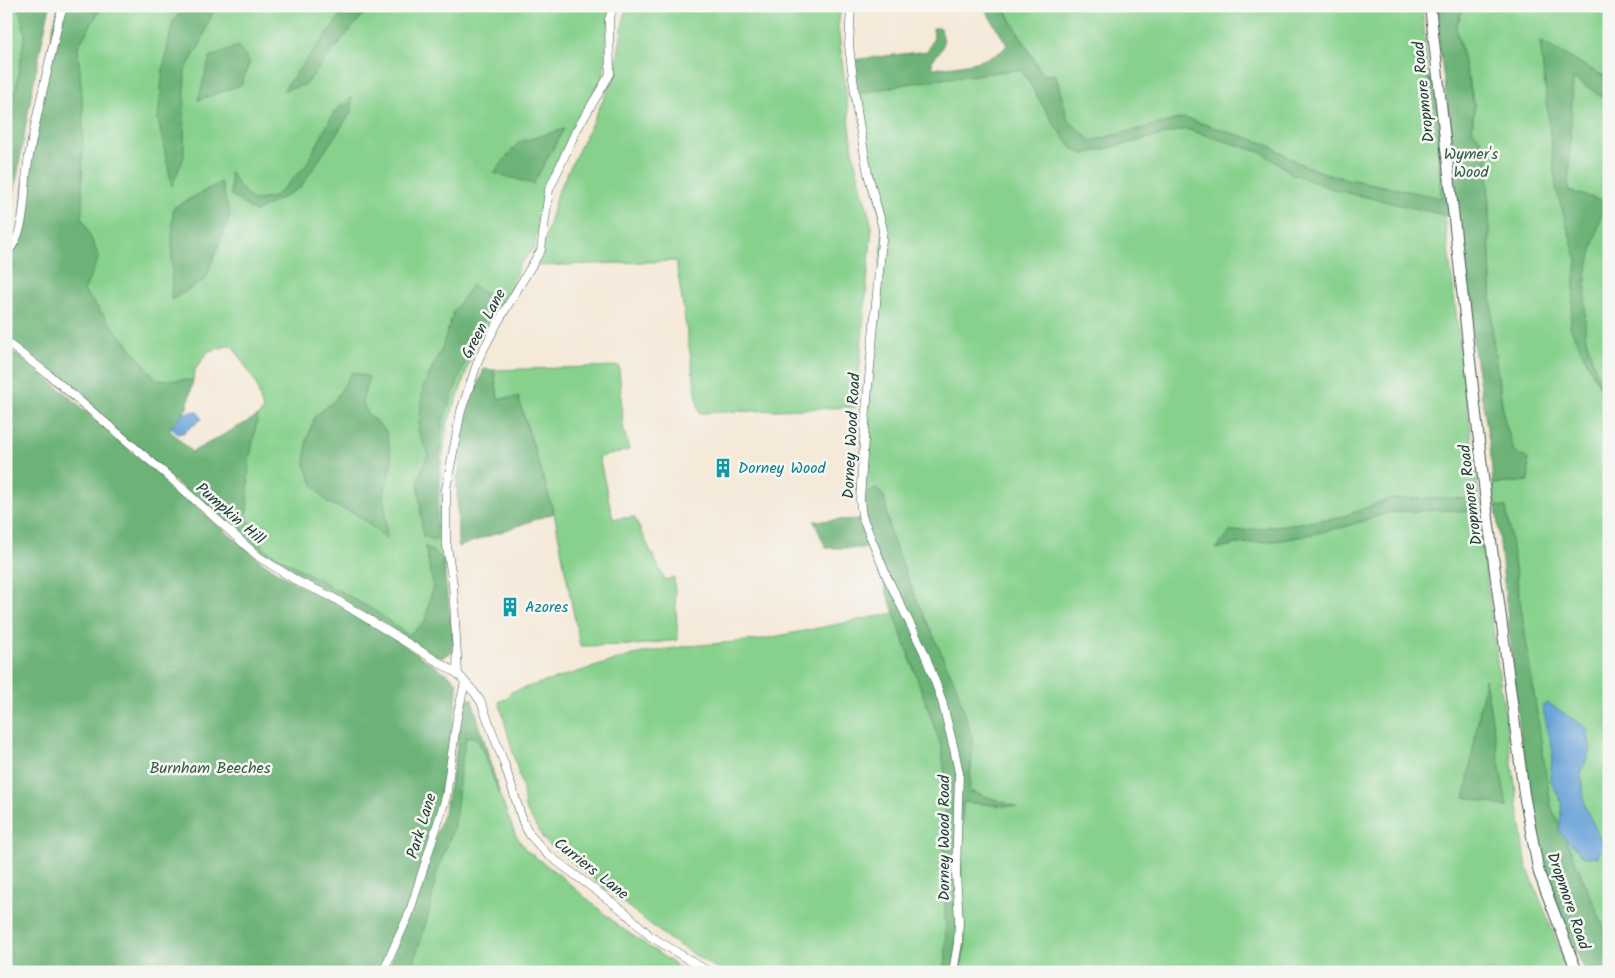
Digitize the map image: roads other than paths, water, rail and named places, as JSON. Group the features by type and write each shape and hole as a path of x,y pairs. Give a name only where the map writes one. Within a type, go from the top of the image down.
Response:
{"street":[{"path":"6,254 14,247 21,222 28,163 59,19 64,6"},
{"name":"Green Lane","path":"458,674 453,584 446,540 446,489 461,411 479,358 541,250 549,190 576,131 610,74 609,19 614,6"},
{"name":"Dorney Wood Road","path":"851,6 848,46 858,117 868,174 883,229 866,410 860,500 862,516 887,577 924,652 936,684 944,708 958,766 959,796 956,874 959,921 958,943 953,972"},
{"name":"Dropmore Road","path":"1430,6 1486,503 1524,794 1540,873 1578,972"},
{"name":"Pumpkin Hill","path":"6,342 69,392 167,475 259,557 299,582 332,597 458,674"},
{"name":"Curriers Lane","path":"458,674 481,702 504,763 523,822 530,834 547,854 625,912 650,936 709,972"},
{"name":"Park Lane","path":"383,972 409,914 446,797 457,717 465,682"}],"water":[{"path":"197,411 202,419 183,433 177,434 171,427 183,413"},
{"path":"1548,703 1587,728 1591,751 1581,771 1585,807 1603,844 1598,857 1584,857 1559,832 1562,803 1550,779 1553,751 1542,705"}],"place":[{"name":"Dorney Wood","path":"723,468"},
{"name":"Azores","path":"510,607"}],"park label":[{"name":"Wymer's Wood","path":"1471,163"},
{"name":"Burnham Beeches","path":"210,768"}]}
